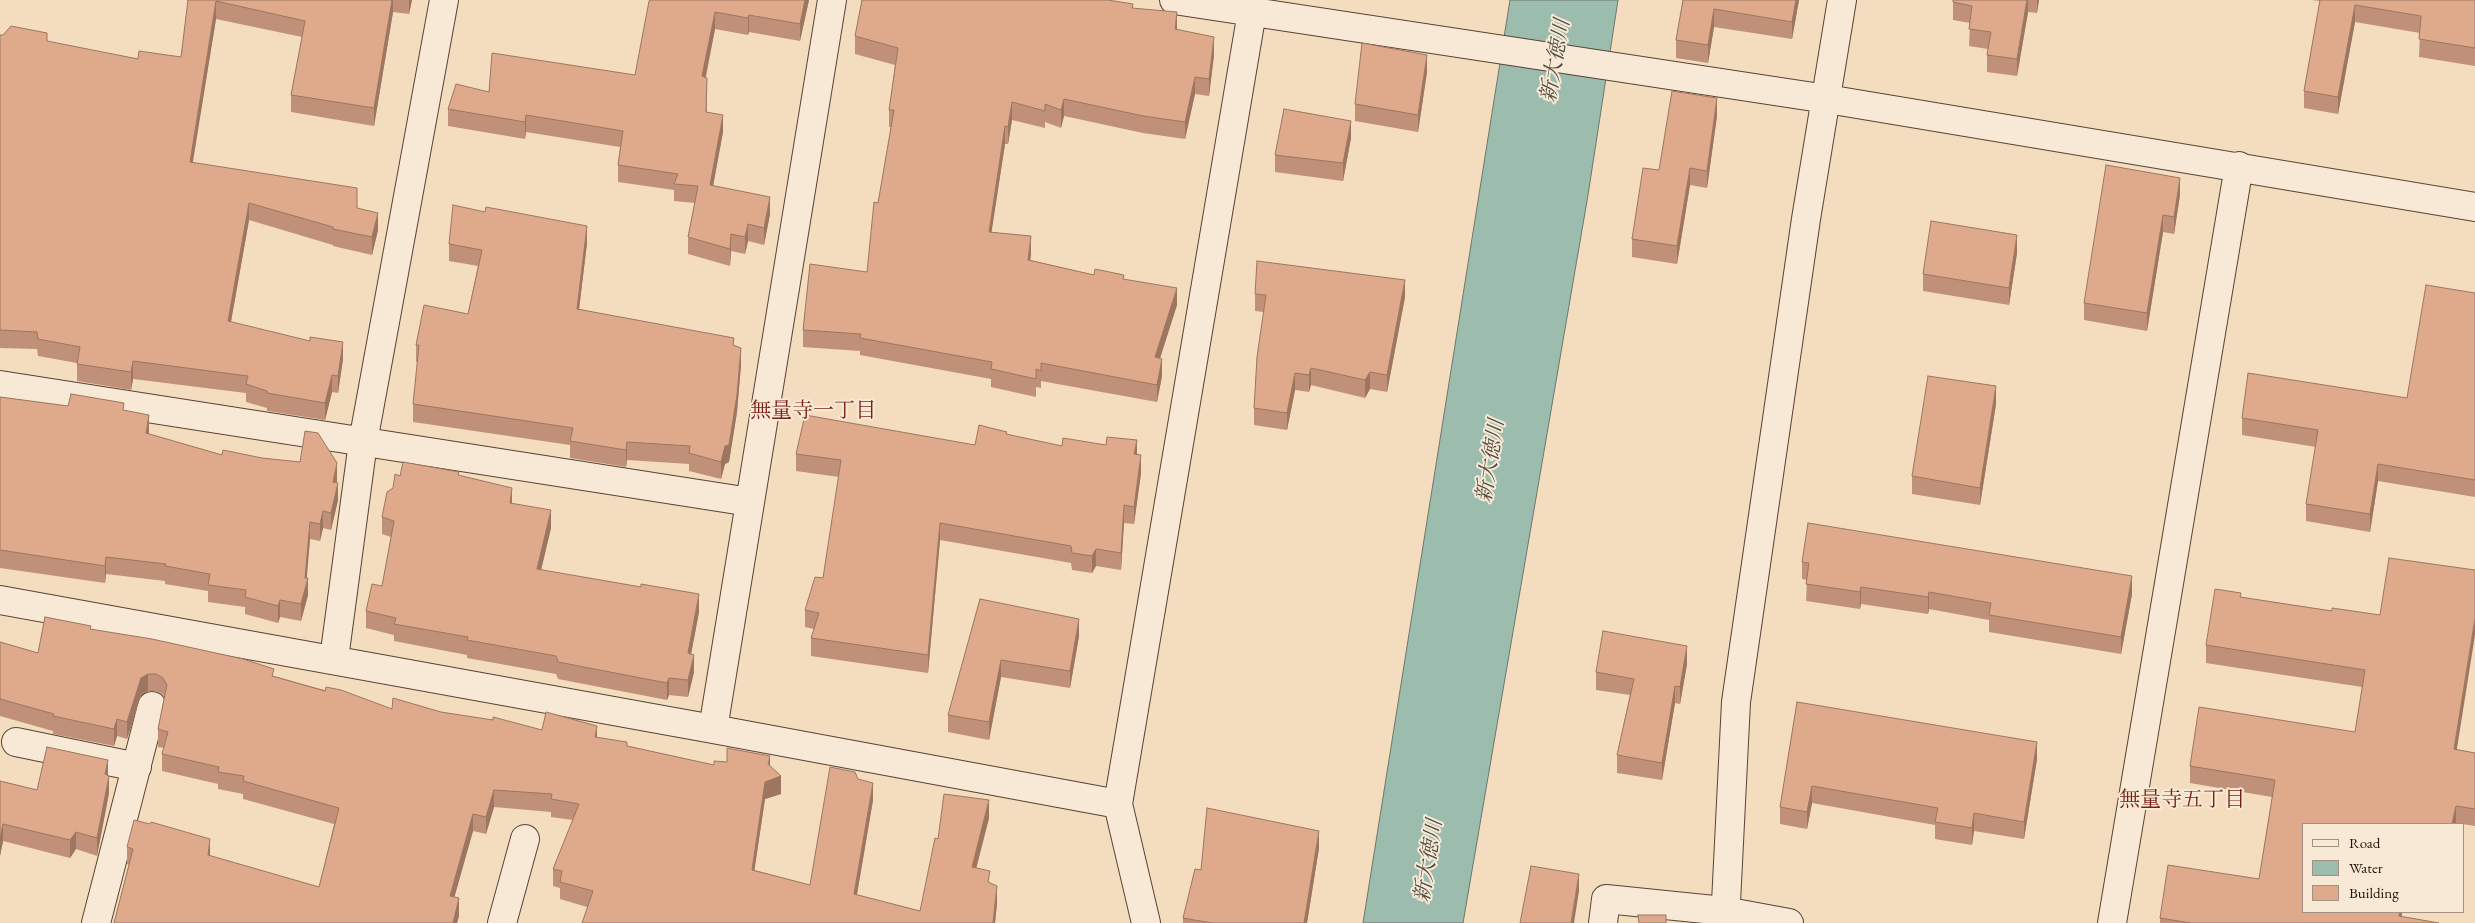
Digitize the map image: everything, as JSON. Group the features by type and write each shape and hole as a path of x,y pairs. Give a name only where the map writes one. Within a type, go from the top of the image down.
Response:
{"street":[{"path":"334,659 363,442 444,0"},
{"path":"713,729 832,0"},
{"path":"1174,0 1253,6 1478,47 1827,99 2239,166 2475,207"},
{"path":"1725,917 1736,702 1805,228 1842,0"},
{"path":"1146,923 1118,804 1253,6"},
{"path":"2112,923 2239,166"},
{"path":"0,385 750,502"},
{"path":"0,600 334,659 1118,804"},
{"path":"96,923 152,706"},
{"path":"16,742 137,767"},
{"path":"502,923 525,838"},
{"path":"1603,923 1606,899 1725,917 1789,923"}],"water":[{"name":"新大徳川","path":"1510,0 1618,0 1588,195 1463,923 1363,923"}],"building":[{"path":"188,0 392,0 374,108 291,95 305,21 216,1 190,162 357,188 357,208 378,213 372,237 333,229 333,227 249,203 228,321 310,341 310,337 343,342 338,376 332,375 325,403 267,393 267,391 246,384 248,376 133,361 131,372 77,364 80,347 38,339 37,332 0,330 0,35 3,35 11,26 47,33 47,41 138,59 139,51 181,57"},
{"path":"650,0 805,0 800,24 749,15 748,18 715,12 702,76 707,78 706,112 723,115 710,185 770,197 764,228 748,224 745,237 731,234 730,249 688,237 698,186 674,184 678,174 618,165 623,131 526,115 525,122 448,109 456,84 489,92 492,53 635,75"},
{"path":"862,0 1108,0 1133,4 1132,8 1177,12 1175,29 1214,37 1209,79 1195,77 1185,122 1143,116 1064,99 1061,110 1045,104 1045,111 1012,102 1008,127 1005,126 989,232 1031,236 1028,260 1094,275 1095,269 1124,275 1123,279 1177,288 1155,357 1162,359 1157,385 1041,363 1041,371 1036,369 1036,379 991,369 992,362 860,338 861,334 803,330 810,264 867,272 874,202 878,203 894,110 889,110 898,48 855,36"},
{"path":"1683,0 1796,0 1792,22 1714,9 1708,45 1676,40"},
{"path":"1953,0 2027,0 2017,59 1987,55 1991,32 1969,29 1972,6 1953,2"},
{"path":"2320,0 2475,0 2475,48 2419,39 2421,16 2355,5 2338,97 2304,91"},
{"path":"1362,43 1427,55 1418,115 1355,104"},
{"path":"1672,91 1717,98 1707,171 1690,168 1677,246 1632,239 1643,168 1659,170"},
{"path":"1284,109 1351,121 1343,163 1275,155"},
{"path":"2106,165 2180,178 2174,217 2163,215 2147,313 2084,303"},
{"path":"453,205 485,212 486,207 587,226 577,309 734,338 733,345 741,348 737,395 729,445 725,446 721,462 689,453 690,446 627,442 626,450 570,441 573,428 413,404 419,345 416,345 424,305 468,314 482,250 449,244"},
{"path":"1931,221 2017,235 2009,288 1923,274"},
{"path":"1257,261 1405,280 1387,375 1370,372 1365,380 1311,368 1309,375 1295,373 1287,413 1254,408 1257,357 1266,295 1255,294"},
{"path":"2426,285 2475,293 2475,480 2378,464 2370,514 2306,504 2318,430 2242,418 2248,373 2407,398"},
{"path":"1928,376 1996,386 1980,488 1912,476"},
{"path":"71,394 124,403 123,410 149,415 146,433 222,455 223,450 262,458 300,462 305,431 318,433 337,463 333,482 338,483 331,513 323,511 320,524 310,522 305,578 308,578 301,604 280,600 278,606 245,597 246,590 208,585 210,574 165,566 166,564 106,557 105,566 0,550 0,397 68,406"},
{"path":"805,415 975,445 979,425 1007,432 1006,434 1062,446 1063,438 1106,445 1107,437 1137,440 1134,454 1141,455 1134,507 1124,505 1121,553 1096,549 1092,556 1072,553 1071,546 940,523 928,655 811,638 819,613 805,610 815,577 823,578 841,460 796,454"},
{"path":"403,462 459,472 458,475 512,488 510,503 551,510 537,569 641,587 641,584 699,594 688,653 694,655 688,680 669,678 667,683 558,662 556,656 467,640 468,637 394,624 396,618 366,611 372,584 382,586 394,521 382,517 387,492 393,488 395,474 400,476"},
{"path":"1808,523 2132,576 2121,637 1989,615 1991,603 1929,592 1928,597 1861,587 1860,592 1806,584 1809,563 1802,562"},
{"path":"2389,558 2475,570 2475,618 2454,749 2475,753 2475,809 2456,806 2452,823 2302,823 2302,913 2400,913 2399,916 2439,923 2191,923 2160,918 2168,865 2259,879 2275,780 2190,766 2199,707 2355,732 2365,670 2206,645 2215,589 2241,593 2240,597 2332,611 2332,608 2380,615"},
{"path":"980,599 1079,619 1070,671 1001,660 989,722 948,715"},
{"path":"45,617 91,626 90,629 152,639 243,659 274,669 272,676 325,691 326,687 341,690 392,709 393,698 441,712 493,720 493,717 542,730 546,712 597,726 595,737 627,742 627,746 714,765 714,761 727,762 727,748 770,756 768,764 781,776 765,782 752,870 810,885 830,767 855,772 858,779 873,783 854,894 920,911 935,838 938,839 944,794 989,800 972,867 990,871 988,882 997,886 993,923 582,923 593,891 560,882 562,871 553,869 579,804 551,799 552,794 494,790 486,817 473,814 450,896 459,898 453,923 114,923 133,849 127,847 134,820 150,824 151,822 210,839 208,855 319,887 339,808 243,781 244,776 218,772 219,767 162,754 168,732 158,729 167,685 163,678 156,674 148,674 141,678 127,722 117,719 114,729 53,716 54,714 0,699 0,642 38,653"},
{"path":"1603,631 1687,646 1680,687 1675,686 1662,763 1617,755 1634,679 1596,672"},
{"path":"1797,702 2037,742 2024,822 1974,813 1972,828 1935,822 1938,808 1812,786 1807,812 1780,807"},
{"path":"47,747 108,760 105,774 109,776 97,838 76,832 70,840 3,824 0,839 0,781 37,790"},
{"path":"1207,808 1319,831 1304,923 1212,923 1183,918 1195,869 1201,870"},
{"path":"1531,866 1579,874 1571,923 1520,923"},
{"path":"1638,915 1666,915 1666,923 1639,923"}],"district":[{"name":"無量寺一丁目","path":"813,411"},
{"name":"無量寺五丁目","path":"2182,800"}]}
